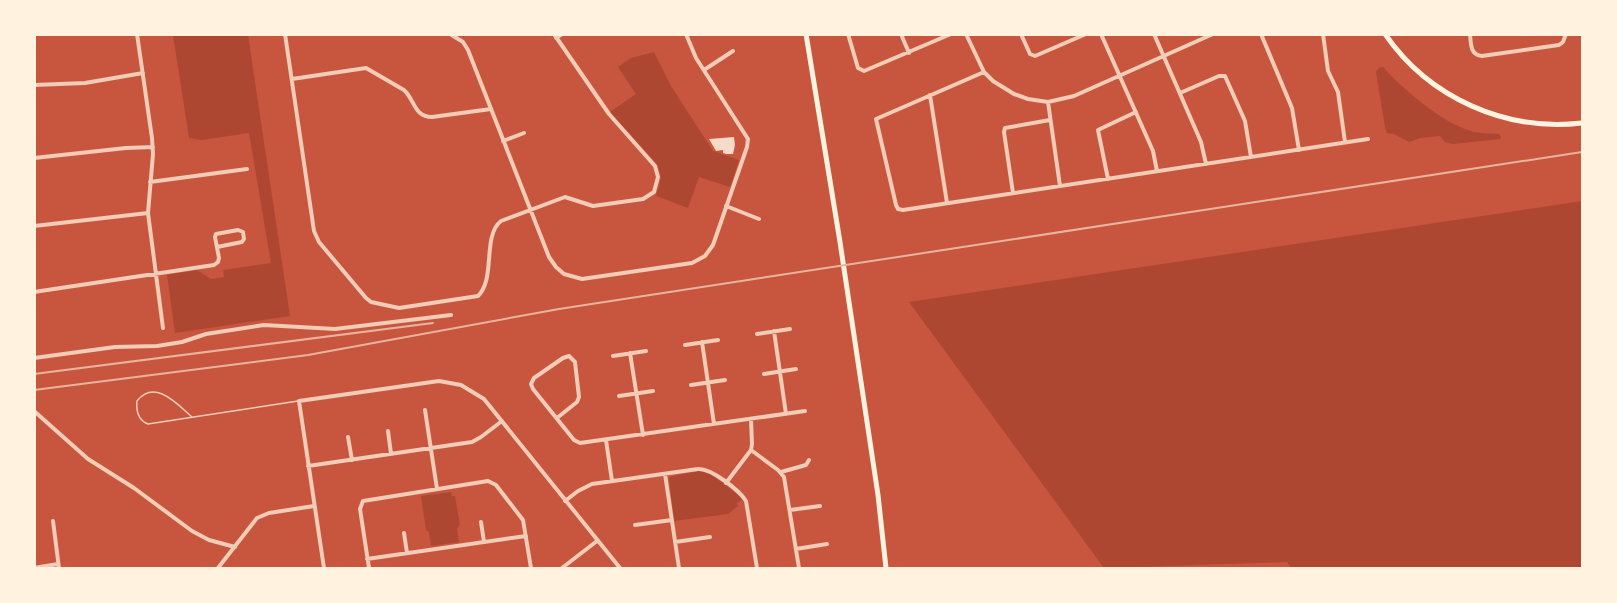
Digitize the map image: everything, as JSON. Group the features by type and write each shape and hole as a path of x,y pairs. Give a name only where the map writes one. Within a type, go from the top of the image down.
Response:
{"main road":[{"path":"806,34 877,486 886,568"},
{"path":"1385,34 1402,55 1430,82 1459,100 1515,120 1542,124 1582,123"}],"street":[{"path":"137,34 153,147 148,213 163,328"},
{"path":"285,34 316,237 371,302 399,308 478,296 484,288 495,227 501,220 565,197 590,206 643,199 654,192 658,177 655,166 609,114 555,36 562,34"},
{"path":"450,34 463,42 468,50 543,246 553,264 564,273 582,279 692,263 699,260 713,245 748,139 696,58 686,34"},
{"path":"848,34 858,68 867,70 951,34"},
{"path":"901,34 909,53"},
{"path":"966,34 984,72 993,81 1014,94 1048,102 1074,96 1213,34"},
{"path":"1021,34 1030,54 1035,56 1086,34"},
{"path":"1101,34 1153,152 1157,171"},
{"path":"1154,34 1201,142 1206,164"},
{"path":"1260,34 1292,108 1299,150"},
{"path":"1323,34 1328,71 1338,92 1345,142"},
{"path":"1470,34 1472,50 1478,56 1559,45 1566,34"},
{"path":"704,70 733,51"},
{"path":"292,79 366,68 407,92 419,113 424,117 491,109"},
{"path":"984,72 876,119 898,209 1013,194 1368,139"},
{"path":"34,85 85,83 142,73"},
{"path":"1180,93 1219,76 1225,76 1245,121 1251,157"},
{"path":"930,95 946,203"},
{"path":"1048,102 1060,186"},
{"path":"1108,179 1098,130 1136,112"},
{"path":"1013,194 1005,128 1050,120"},
{"path":"503,141 524,133"},
{"path":"34,158 153,147"},
{"path":"150,182 247,169"},
{"path":"726,206 759,219"},
{"path":"34,226 148,213"},
{"path":"34,292 214,265 218,262 215,236 217,233 238,230 243,232 242,242 217,247"},
{"path":"34,358 115,347 157,346 182,342 206,334 264,325 335,329 451,315"},
{"path":"757,334 790,329"},
{"path":"774,331 786,414"},
{"path":"685,345 718,340"},
{"path":"702,342 714,424"},
{"path":"613,356 646,351"},
{"path":"630,353 642,435"},
{"path":"557,418 577,402 579,397 575,362 568,356 531,382 533,389 576,442 583,444 805,411"},
{"path":"764,374 796,369"},
{"path":"692,385 725,380"},
{"path":"324,568 298,401 431,381 447,381 474,391 484,399 620,568"},
{"path":"620,396 653,391"},
{"path":"425,410 437,489"},
{"path":"34,411 88,459 135,488 192,531 209,540 235,547"},
{"path":"726,483 751,450 751,419"},
{"path":"308,466 475,441 502,422"},
{"path":"388,431 392,454"},
{"path":"348,437 352,460"},
{"path":"606,440 612,482"},
{"path":"751,450 780,472 786,482 799,568"},
{"path":"780,472 804,466 809,460"},
{"path":"565,501 585,487 704,469 741,494 748,508 757,568"},
{"path":"665,474 679,568"},
{"path":"369,568 360,509 362,503 367,499 492,482 523,518 531,568"},
{"path":"218,568 251,524 262,515 314,506"},
{"path":"790,510 820,506"},
{"path":"635,525 672,520"},
{"path":"34,568 59,566 53,521"},
{"path":"481,522 484,542"},
{"path":"404,533 407,553"},
{"path":"368,559 526,536"},
{"path":"675,542 710,537"},
{"path":"562,568 597,541"},
{"path":"796,549 827,544"}],"lane":[{"path":"192,417 163,393 143,394 137,400 139,416 142,422 148,424 298,401"}],"shaded area":[{"path":"173,35 248,35 290,316 175,333 167,275 197,270 211,279 224,277 223,270 271,263 249,133 202,140 189,138"},
{"path":"654,52 671,86 713,151 739,160 730,187 699,177 688,208 656,196 661,179 658,165 610,112 636,94 618,67 631,58"},
{"path":"1383,67 1412,95 1448,121 1474,132 1499,134 1500,139 1453,144 1445,142 1440,136 1420,138 1409,142 1387,133 1376,72"},
{"path":"1582,201 1582,568 1291,568 1287,562 1104,568 909,302"},
{"path":"699,471 711,474 743,499 728,514 674,521 669,477"},
{"path":"451,492 452,496 455,496 460,525 457,529 459,542 431,546 421,496"}],"building":[{"path":"734,137 733,154 723,153 723,150 716,151 709,139"}],"railway":[{"path":"34,390 308,355 559,309 1582,152"},
{"path":"34,374 433,323"}]}
